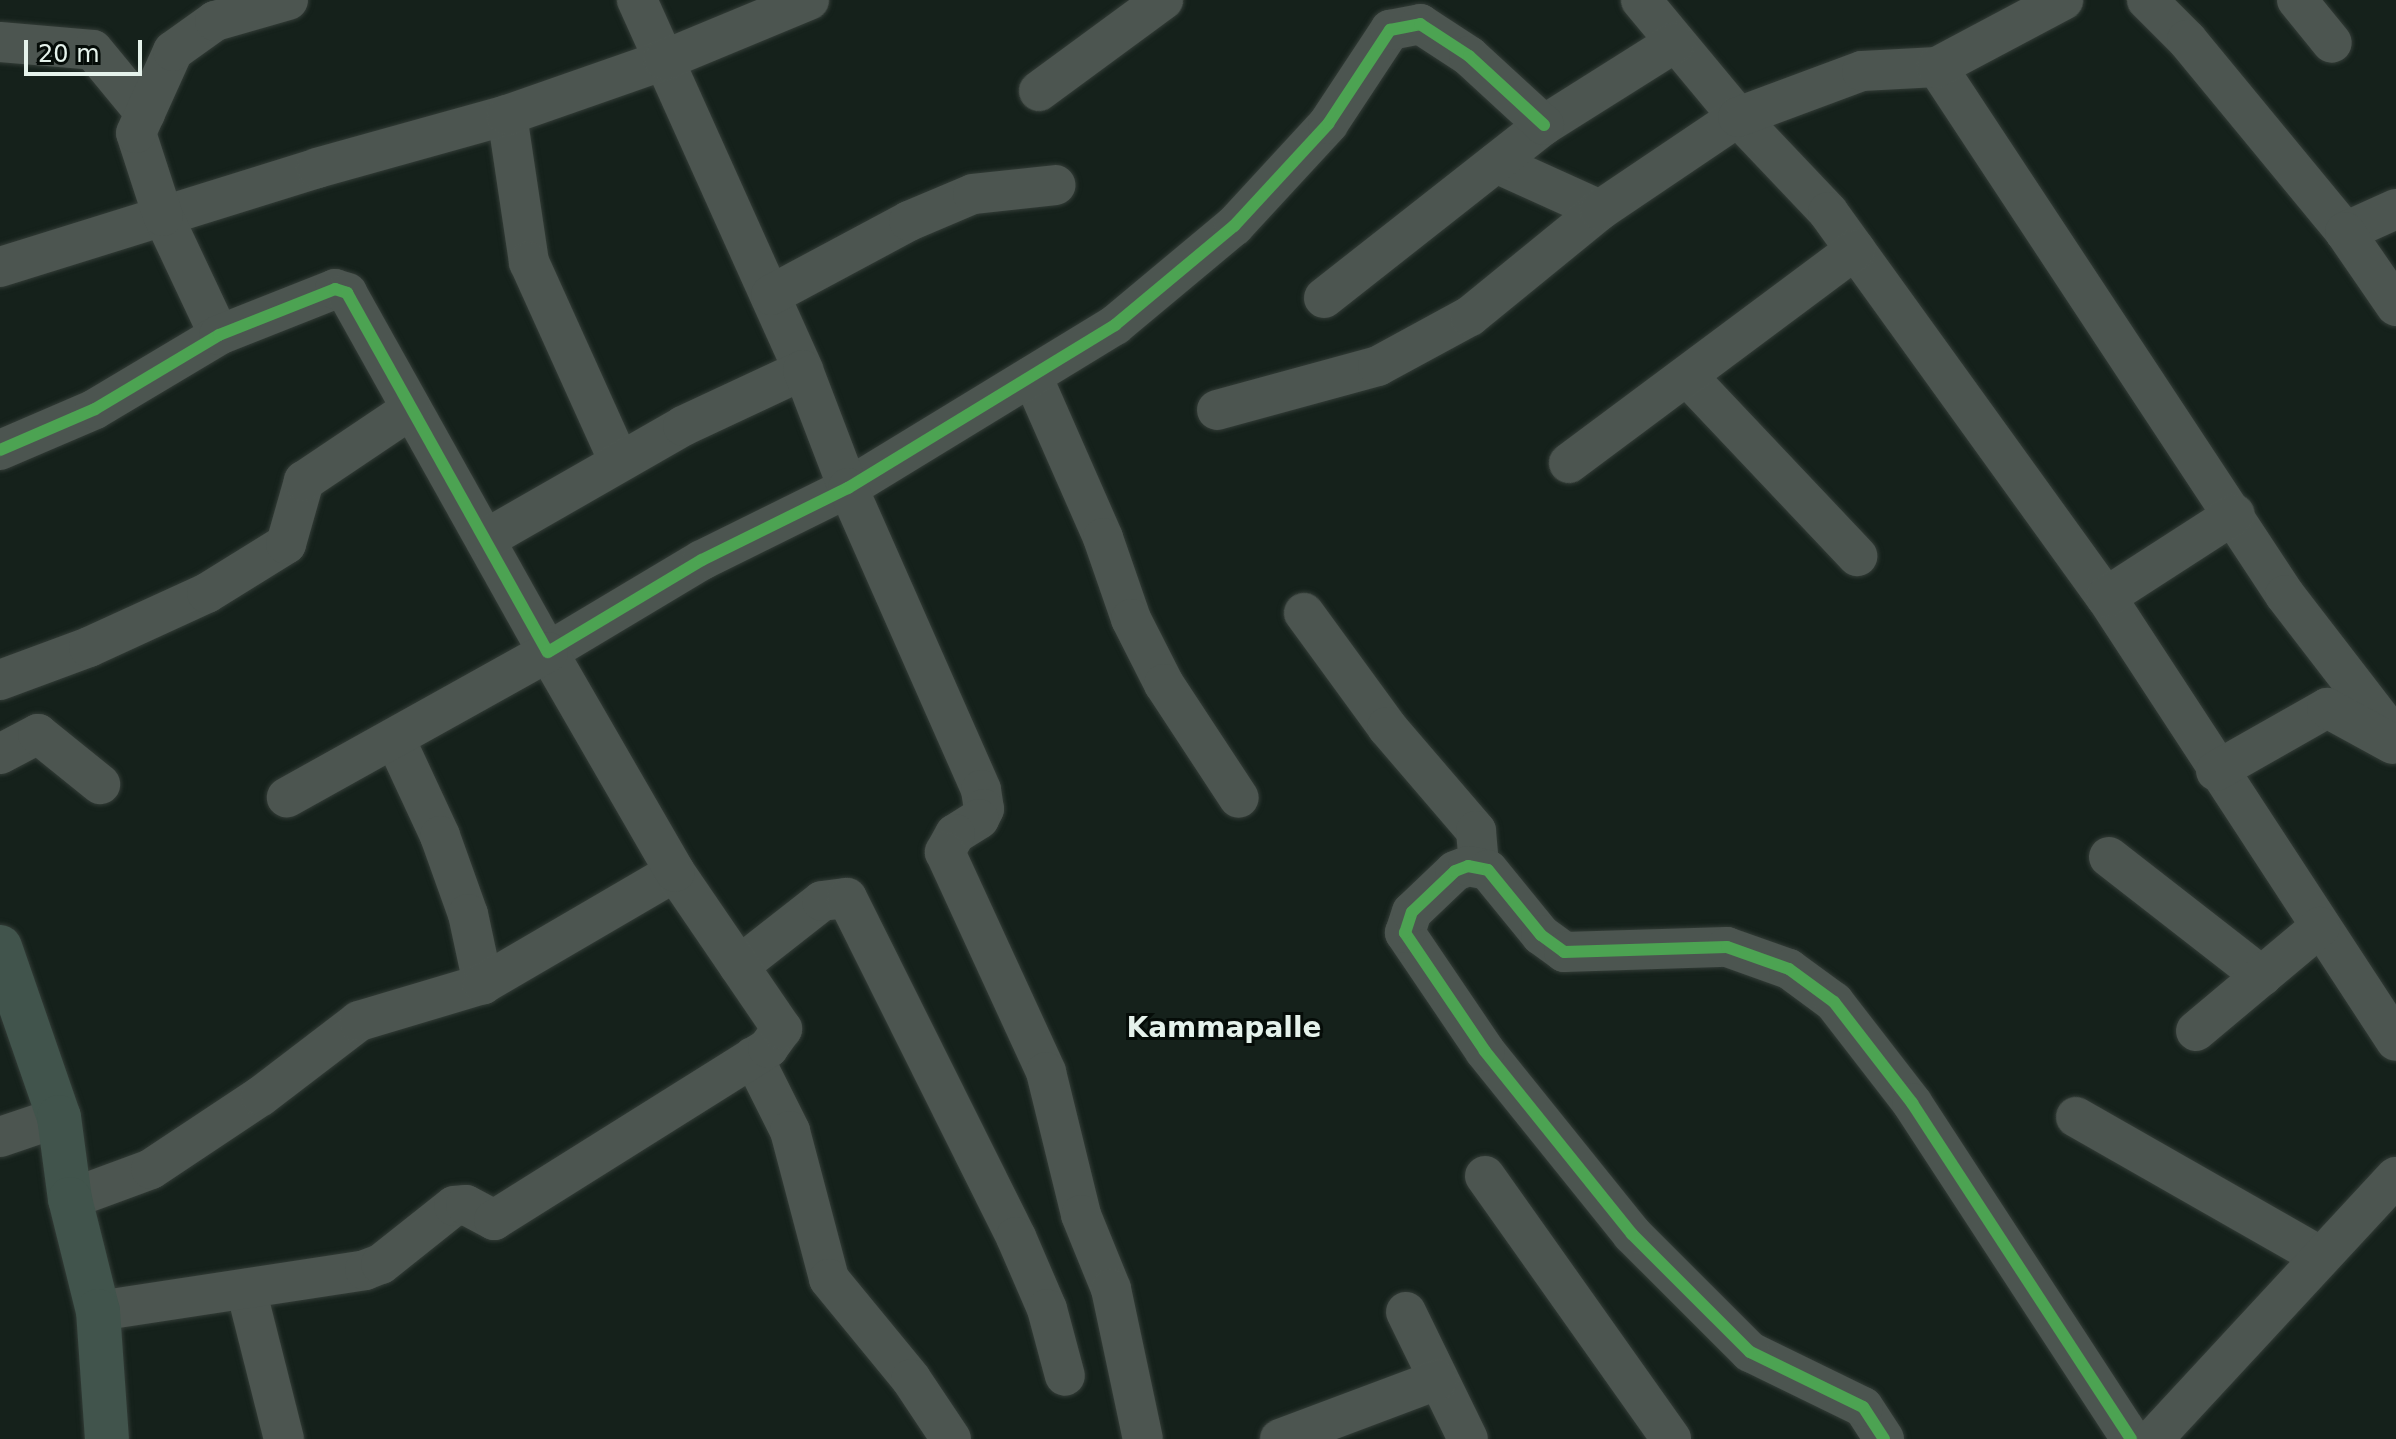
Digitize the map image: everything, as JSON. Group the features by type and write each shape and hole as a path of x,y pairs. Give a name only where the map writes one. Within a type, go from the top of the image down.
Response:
{"main road":[{"path":"0,947 59,1117 70,1199 98,1311 107,1439"}],"street":[{"path":"219,335 163,216 136,133 173,51 215,21 288,0"},
{"path":"637,0 771,295 848,488 981,790 984,809 979,819 955,834 945,852 1046,1072 1081,1215 1111,1289 1143,1439"},
{"path":"0,267 507,115 664,60 809,0"},
{"path":"1039,91 1163,0"},
{"path":"1641,0 1738,117 1828,212 2106,597 2216,771 2396,1041"},
{"path":"1217,410 1378,366 1470,316 1600,210 1738,117 1862,71 1937,67 2063,0"},
{"path":"2147,0 2187,40 2345,232 2396,306"},
{"path":"2297,0 2332,43"},
{"path":"287,797 396,741 702,560 848,488 1115,325 1234,226 1328,124 1390,30 1420,24 1469,56 1544,125"},
{"path":"0,42 93,50 145,113"},
{"path":"1324,298 1544,125 1674,43"},
{"path":"1937,67 2235,514 2285,595 2396,739"},
{"path":"507,115 529,262 619,461"},
{"path":"1496,163 1600,210"},
{"path":"771,295 909,221 973,194 1056,185"},
{"path":"2345,232 2396,209"},
{"path":"1569,463 1855,250"},
{"path":"0,450 95,409 219,335 335,289 347,293 675,872 782,1029 753,1057 494,1220 466,1205 454,1206 381,1264 246,1289 98,1311"},
{"path":"486,539 619,461 803,370"},
{"path":"1032,376 1103,538 1131,619 1164,684 1239,798"},
{"path":"1687,376 1857,556"},
{"path":"0,680 89,647 207,593 286,544 304,481 411,409"},
{"path":"2106,597 2235,514"},
{"path":"1304,613 1387,727 1476,831 1479,866"},
{"path":"2216,771 2327,708 2396,746"},
{"path":"0,754 38,734 100,784"},
{"path":"396,741 440,836 468,914 483,984"},
{"path":"2109,857 2262,976"},
{"path":"1884,1439 1863,1407 1750,1352 1632,1234 1408,945 1405,923 1412,912 1455,871 1479,866 1488,870 1541,935 1564,952 1727,947 1789,969 1834,1002 1912,1103 2131,1439"},
{"path":"70,1199 151,1169 261,1096 359,1021 483,984 675,872"},
{"path":"739,966 822,901 847,898 1016,1237 1047,1309 1065,1376"},
{"path":"2196,1031 2320,927"},
{"path":"753,1057 790,1131 829,1279 929,1403 951,1439"},
{"path":"0,1137 59,1117"},
{"path":"2076,1117 2321,1257"},
{"path":"1485,1176 1671,1439"},
{"path":"2153,1439 2396,1177"},
{"path":"246,1289 284,1439"},
{"path":"1406,1312 1468,1439"},
{"path":"1280,1439 1437,1380"}],"cycle path":[{"path":"0,450 95,409 219,335 335,289 347,293 548,652 702,560 848,488 1115,325 1234,226 1328,124 1390,30 1420,24 1469,56 1544,125"},
{"path":"1884,1439 1863,1407 1750,1352 1632,1234 1485,1051 1405,933 1412,912 1455,871 1468,866 1488,870 1541,935 1564,952 1727,947 1789,969 1834,1002 1912,1103 2131,1439"}],"district":[{"name":"Kammapalle","path":"1224,1028"}]}
